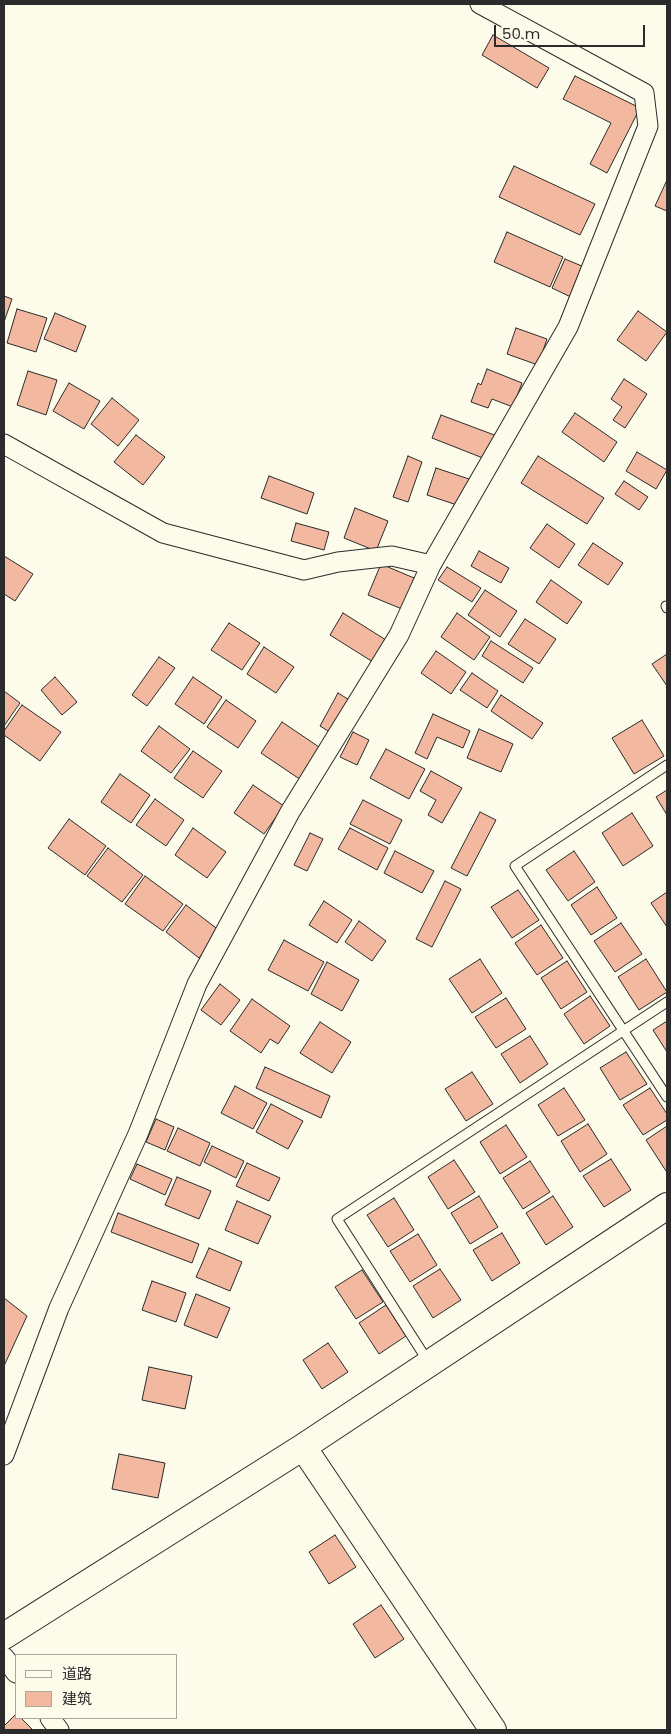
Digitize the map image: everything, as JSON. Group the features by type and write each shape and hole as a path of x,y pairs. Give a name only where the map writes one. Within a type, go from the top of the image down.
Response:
{"street":[{"path":"4,1456 59,1308 138,1134 197,984 290,812 398,635 431,565 568,327 648,126 644,93 480,4"},
{"path":"4,444 163,533 304,570 338,562 392,556 431,565"},
{"path":"4,1636 303,1446 667,1206"},
{"path":"303,1446 493,1730"},
{"path":"4,1657 15,1672"},
{"path":"51,1719 59,1730"}],"lane":[{"path":"667,765 515,866 667,1097"},
{"path":"429,1363 337,1219 667,1002"}],"building":[{"path":"493,35 549,68 537,88 482,55"},
{"path":"575,76 640,108 607,173 590,164 611,123 563,99"},
{"path":"514,166 595,204 580,235 499,197"},
{"path":"667,180 667,211 655,206"},
{"path":"507,232 563,257 550,287 494,262"},
{"path":"565,259 589,269 575,299 552,288"},
{"path":"4,296 12,299 4,322"},
{"path":"17,309 47,318 36,352 7,343"},
{"path":"638,311 667,332 646,361 617,340"},
{"path":"55,313 86,326 76,352 44,339"},
{"path":"516,328 547,339 538,365 507,354"},
{"path":"487,369 522,383 513,407 492,399 488,408 471,402 478,383 481,385"},
{"path":"28,371 57,380 46,415 17,405"},
{"path":"624,379 647,394 625,428 613,420 622,407 611,399"},
{"path":"69,383 100,401 84,429 53,411"},
{"path":"112,398 139,420 118,446 91,424"},
{"path":"575,413 617,442 604,462 562,432"},
{"path":"441,415 497,436 488,460 432,438"},
{"path":"136,435 165,457 143,485 114,462"},
{"path":"637,452 667,470 656,489 626,471"},
{"path":"408,456 422,462 408,502 393,497"},
{"path":"538,456 604,498 587,524 521,483"},
{"path":"436,468 469,479 460,506 427,495"},
{"path":"269,476 314,493 307,514 261,498"},
{"path":"624,481 648,497 639,510 615,494"},
{"path":"355,508 388,521 376,551 344,538"},
{"path":"296,523 329,532 324,550 291,541"},
{"path":"547,524 575,544 559,568 530,548"},
{"path":"593,543 623,563 608,585 578,565"},
{"path":"479,551 509,568 501,583 471,566"},
{"path":"4,556 33,574 15,601 4,594"},
{"path":"381,564 414,578 402,609 368,595"},
{"path":"447,567 481,588 472,602 438,580"},
{"path":"551,580 582,602 567,624 536,602"},
{"path":"485,590 517,611 500,637 468,615"},
{"path":"343,613 386,640 373,662 330,635"},
{"path":"457,613 490,637 474,660 441,637"},
{"path":"525,619 556,639 539,664 508,644"},
{"path":"229,623 260,643 242,670 211,650"},
{"path":"491,641 533,668 523,683 482,656"},
{"path":"264,647 294,667 276,693 247,674"},
{"path":"436,651 466,672 451,694 421,673"},
{"path":"667,654 667,686 652,664"},
{"path":"159,657 175,668 147,706 132,695"},
{"path":"472,673 498,691 487,708 460,690"},
{"path":"55,677 77,702 62,715 41,690"},
{"path":"193,677 222,697 204,724 175,704"},
{"path":"4,691 20,703 4,726"},
{"path":"338,693 351,701 333,734 320,726"},
{"path":"501,695 543,723 532,739 491,711"},
{"path":"226,700 256,721 238,748 207,727"},
{"path":"22,705 61,732 40,761 4,735 4,731"},
{"path":"433,714 470,731 463,748 437,737 427,759 415,753"},
{"path":"642,720 664,756 634,774 612,738"},
{"path":"282,722 322,749 301,780 261,753"},
{"path":"159,726 190,749 171,773 141,751"},
{"path":"479,729 513,744 501,772 467,758"},
{"path":"353,732 369,740 357,765 340,757"},
{"path":"386,749 425,769 409,799 370,778"},
{"path":"193,751 222,771 203,798 174,778"},
{"path":"431,771 462,788 442,823 428,815 436,800 420,791"},
{"path":"120,774 150,795 131,823 101,802"},
{"path":"253,785 284,806 264,834 234,813"},
{"path":"667,790 667,815 656,797"},
{"path":"155,799 184,820 166,846 136,825"},
{"path":"363,800 402,820 390,844 350,824"},
{"path":"480,812 496,820 467,876 451,868"},
{"path":"632,813 653,846 623,866 602,833"},
{"path":"69,819 106,846 85,875 48,848"},
{"path":"193,828 226,852 207,878 175,855"},
{"path":"350,828 388,848 377,870 338,849"},
{"path":"310,833 323,839 307,871 294,865"},
{"path":"108,848 143,875 122,902 87,876"},
{"path":"395,851 434,871 422,893 384,873"},
{"path":"574,851 595,882 568,901 546,870"},
{"path":"145,876 183,904 163,931 125,904"},
{"path":"445,881 461,889 432,947 416,939"},
{"path":"597,887 617,918 591,935 571,905"},
{"path":"518,890 539,920 512,938 491,907"},
{"path":"667,892 667,927 651,903"},
{"path":"324,901 352,920 337,943 309,925"},
{"path":"186,905 220,931 199,958 166,932"},
{"path":"359,921 386,941 372,961 345,942"},
{"path":"621,923 642,954 615,972 594,941"},
{"path":"541,925 563,958 537,975 515,943"},
{"path":"284,940 324,962 308,991 268,970"},
{"path":"480,959 502,993 472,1013 449,979"},
{"path":"646,959 667,992 639,1010 618,977"},
{"path":"567,961 587,992 561,1009 541,978"},
{"path":"327,962 359,980 342,1011 311,994"},
{"path":"220,984 240,1000 221,1025 201,1010"},
{"path":"590,996 610,1026 584,1044 564,1014"},
{"path":"506,998 526,1029 496,1048 475,1017"},
{"path":"252,999 290,1026 278,1044 270,1039 261,1053 230,1031"},
{"path":"667,1021 667,1052 653,1030"},
{"path":"320,1022 351,1042 332,1073 300,1053"},
{"path":"530,1036 548,1064 520,1083 501,1054"},
{"path":"626,1052 647,1084 620,1100 600,1068"},
{"path":"265,1067 330,1096 321,1118 256,1088"},
{"path":"472,1072 493,1104 466,1121 445,1089"},
{"path":"235,1086 267,1103 253,1129 221,1113"},
{"path":"564,1088 585,1120 558,1136 538,1105"},
{"path":"650,1088 667,1114 667,1120 643,1135 623,1105"},
{"path":"271,1104 303,1121 288,1149 256,1132"},
{"path":"156,1119 174,1127 165,1150 146,1142"},
{"path":"588,1124 607,1154 580,1172 561,1141"},
{"path":"506,1125 527,1157 500,1174 480,1142"},
{"path":"667,1126 667,1171 666,1171 646,1140"},
{"path":"178,1128 210,1143 200,1166 167,1151"},
{"path":"212,1146 244,1161 236,1178 204,1162"},
{"path":"611,1159 631,1190 604,1207 583,1176"},
{"path":"454,1160 475,1192 448,1209 428,1177"},
{"path":"530,1161 550,1192 523,1209 503,1178"},
{"path":"247,1163 280,1178 269,1201 236,1186"},
{"path":"137,1164 172,1179 165,1195 130,1179"},
{"path":"177,1177 211,1191 199,1219 165,1205"},
{"path":"479,1196 498,1227 470,1244 451,1213"},
{"path":"553,1196 573,1227 546,1245 526,1213"},
{"path":"394,1198 414,1230 388,1247 367,1215"},
{"path":"237,1201 271,1216 258,1244 225,1230"},
{"path":"118,1213 199,1244 192,1263 111,1232"},
{"path":"502,1233 520,1263 492,1281 473,1250"},
{"path":"418,1234 437,1265 410,1282 390,1251"},
{"path":"209,1248 242,1262 230,1291 196,1277"},
{"path":"440,1269 461,1300 433,1318 413,1286"},
{"path":"362,1270 383,1302 356,1319 335,1287"},
{"path":"152,1281 186,1293 176,1322 142,1310"},
{"path":"196,1294 230,1308 217,1338 184,1325"},
{"path":"4,1298 27,1316 4,1366"},
{"path":"386,1305 406,1336 379,1354 359,1323"},
{"path":"328,1343 348,1372 322,1389 303,1360"},
{"path":"149,1367 192,1376 185,1409 142,1400"},
{"path":"119,1454 165,1463 158,1498 112,1489"},
{"path":"335,1535 356,1567 329,1584 309,1552"},
{"path":"381,1605 404,1639 375,1658 353,1624"},
{"path":"15,1715 15,1719 22,1719 33,1730 4,1730 4,1726"}]}
